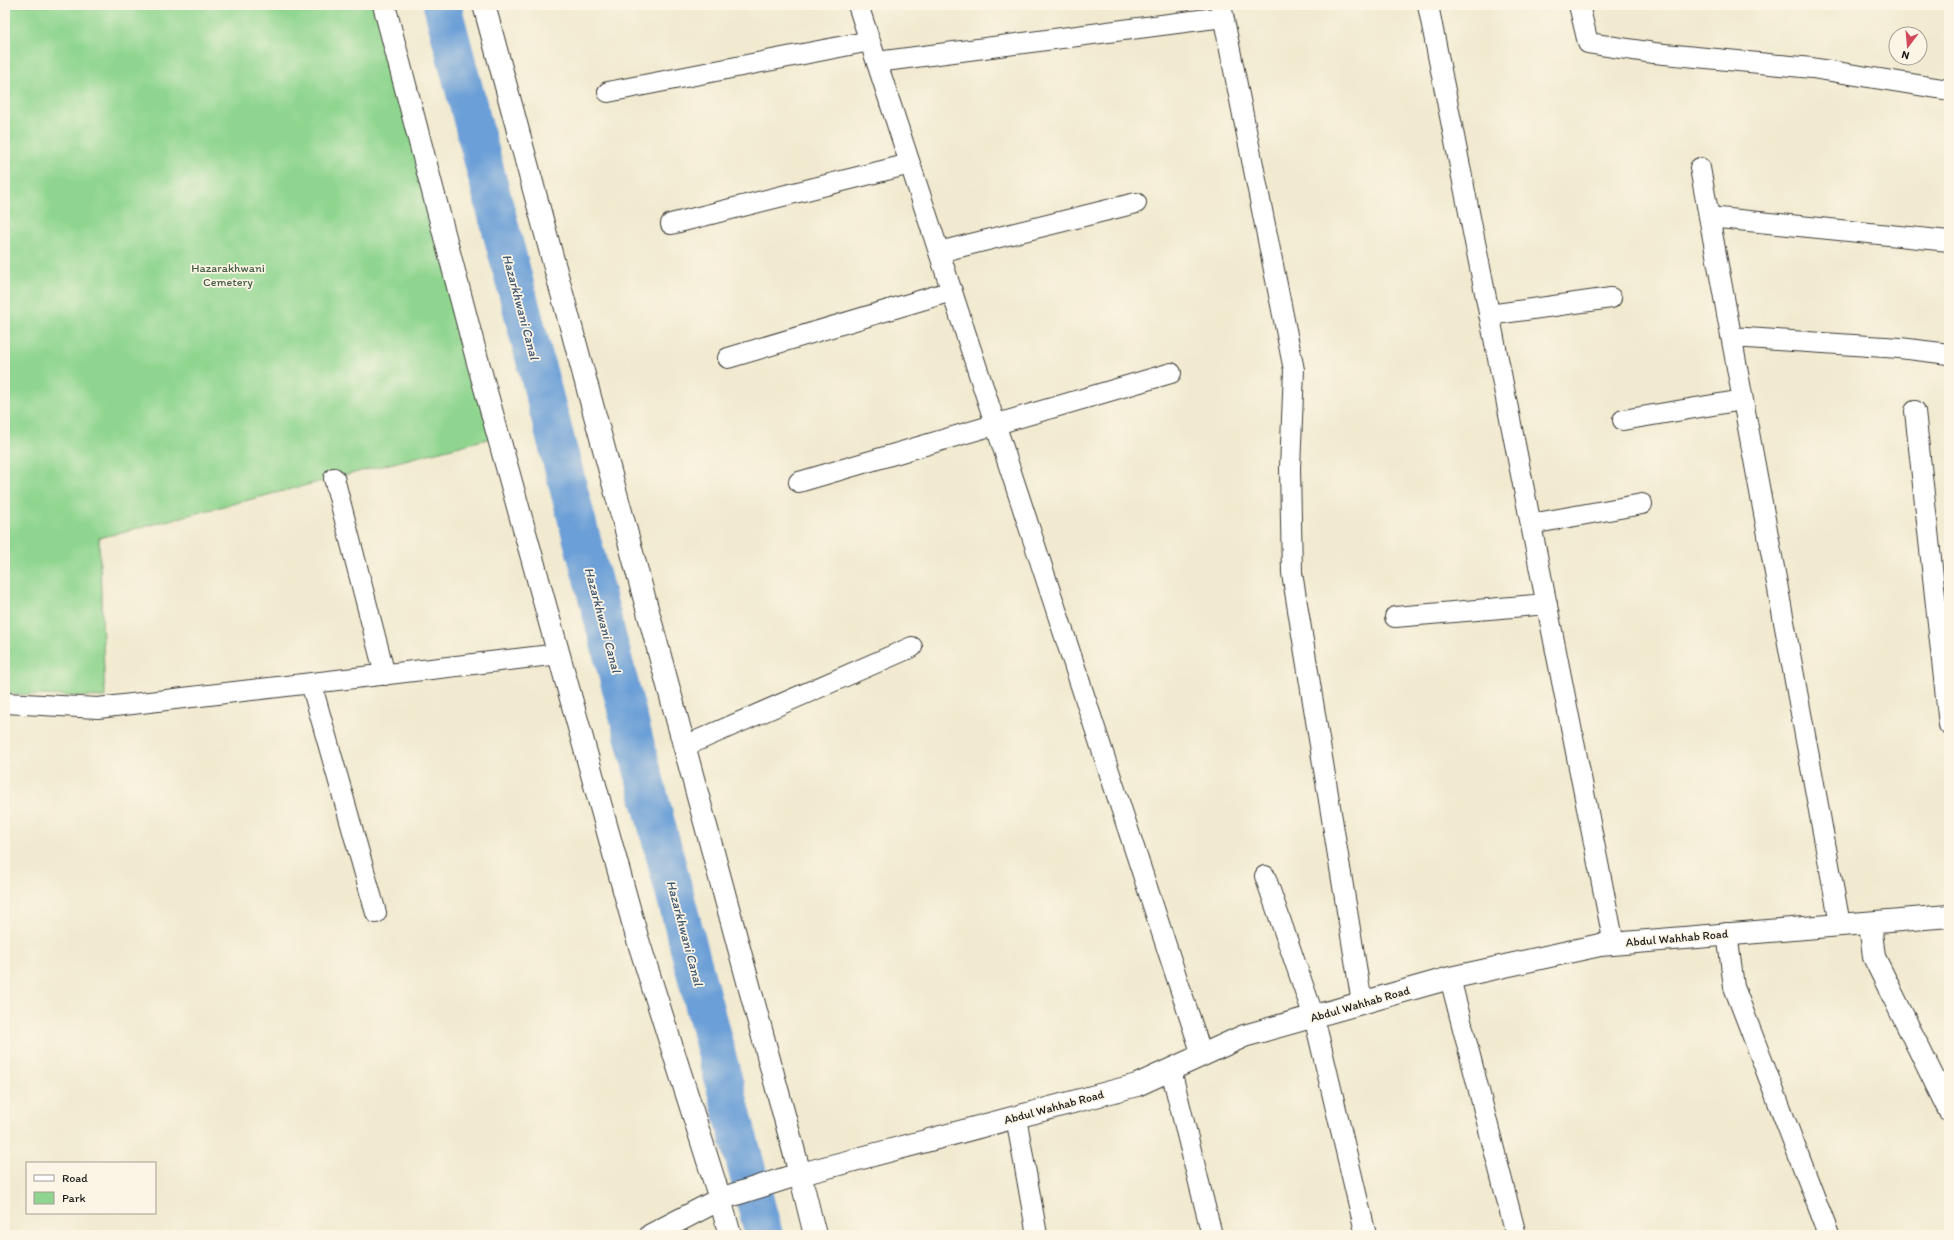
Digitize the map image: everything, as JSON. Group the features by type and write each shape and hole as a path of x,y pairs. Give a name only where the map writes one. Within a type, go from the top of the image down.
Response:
{"street":[{"path":"384,5 477,359 637,936 730,1235"},
{"path":"484,5 685,746 795,1176 815,1235"},
{"name":"Abdul Wahhab Road","path":"651,1235 720,1199 795,1176 1137,1085 1244,1036 1450,978 1600,945 1727,933 1949,916"},
{"path":"1870,923 1874,957 1949,1110"}],"lane":[{"path":"858,5 1202,1055"},
{"path":"1428,5 1614,944"},
{"path":"1579,5 1588,43 1654,53 1812,68 1949,90"},
{"path":"877,62 1222,11 1294,370 1290,468 1292,573 1362,1003"},
{"path":"608,92 870,42"},
{"path":"671,224 910,164"},
{"path":"1700,168 1840,924"},
{"path":"939,252 1136,203"},
{"path":"1709,218 1949,241"},
{"path":"728,358 952,291"},
{"path":"1489,316 1611,298"},
{"path":"1731,337 1900,348 1949,354"},
{"path":"799,482 1171,373"},
{"path":"1623,420 1743,400"},
{"path":"1915,411 1945,648 1949,725"},
{"path":"334,478 385,675"},
{"path":"1531,524 1642,504"},
{"path":"1395,617 1547,604"},
{"path":"685,746 912,646"},
{"path":"5,703 98,708 559,654"},
{"path":"311,683 376,913"},
{"path":"1265,876 1314,1016 1366,1235"},
{"path":"1727,933 1734,987 1830,1235"},
{"path":"1450,978 1516,1235"},
{"path":"1171,1070 1212,1235"},
{"path":"1016,1117 1037,1235"}],"green space":[{"name":"Hazarakhwani Cemetery","path":"5,5 389,5 499,436 99,538 105,697 5,694"}],"waterway":[{"name":"Hazarkhwani Canal","path":"442,5 764,1235"}]}
